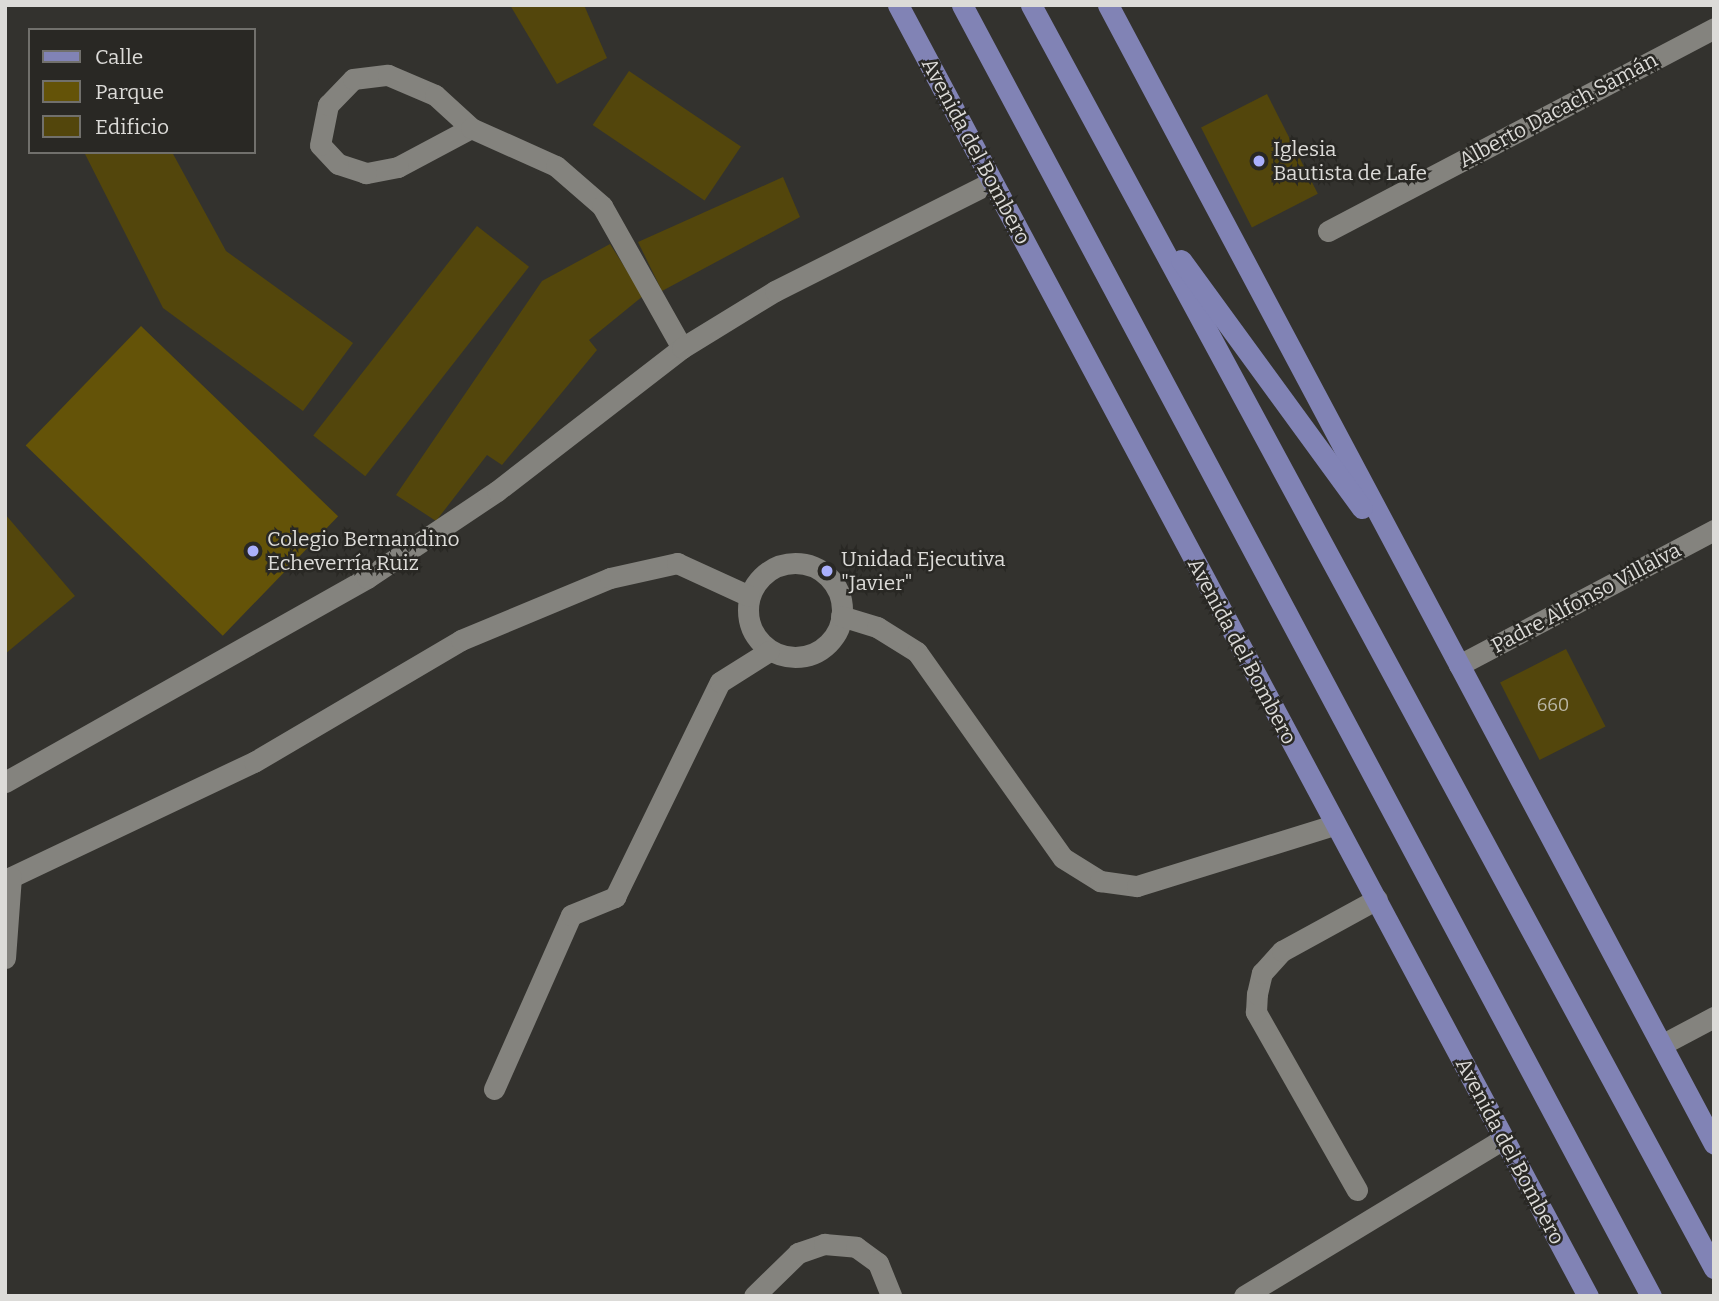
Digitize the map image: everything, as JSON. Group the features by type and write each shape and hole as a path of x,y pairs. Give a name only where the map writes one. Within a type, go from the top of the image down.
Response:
{"main road":[{"name":"Avenida del Bombero","path":"898,5 1588,1296"},
{"path":"962,5 1651,1296"},
{"path":"1031,5 1714,1268"},
{"path":"1108,5 1714,1144"},
{"path":"1132,193 1411,575"}],"street":[{"name":"Alberto Dacach Samán","path":"1328,231 1714,28"},
{"path":"471,128 398,167 366,173 338,164 320,145 328,105 353,79 388,75 435,95 471,128 556,166 602,206 682,348"},
{"path":"5,782 367,578 497,491 682,348 775,291 992,182"},
{"name":"Padre Alfonso Villalva","path":"1459,665 1714,530"},
{"path":"797,562 828,576 841,616 832,640 819,651 785,657 769,651 747,617 749,596 777,566 797,562"},
{"path":"5,958 8,878 254,762 461,640 610,578 677,563 749,596"},
{"path":"841,616 877,627 917,652 1063,858 1100,881 1137,886 1334,825"},
{"path":"494,1089 571,915 615,897 720,682 769,651"},
{"path":"1357,1190 1256,1012 1257,993 1262,973 1282,951 1377,900"},
{"path":"1663,1044 1714,1017"},
{"path":"1244,1296 1503,1139"},
{"path":"754,1296 798,1253 824,1244 856,1247 878,1263 891,1296"}],"green space":[{"path":"141,326 338,516 223,636 26,445"}],"building":[{"path":"510,5 584,5 607,58 557,84"},
{"path":"629,71 741,146 705,200 593,125"},
{"name":"Iglesia Bautista de Lafe","path":"1267,94 1318,194 1252,227 1201,128"},
{"path":"85,154 173,154 226,251 353,343 303,411 163,308"},
{"path":"783,177 800,217 662,291 638,242"},
{"path":"477,226 529,267 365,476 313,436"},
{"path":"610,244 643,296 589,340 597,350 502,465 487,455 436,521 396,495 542,281"},
{"path":"5,514 75,596 5,654"},
{"path":"1566,649 1605,727 1540,760 1500,683"}],"place":[{"name":"Iglesia Bautista de Lafe","path":"1259,161"},
{"name":"Colegio Bernandino Echeverría Ruiz","path":"253,551"},
{"name":"Unidad Ejecutiva \"Javier\"","path":"827,571"}]}
